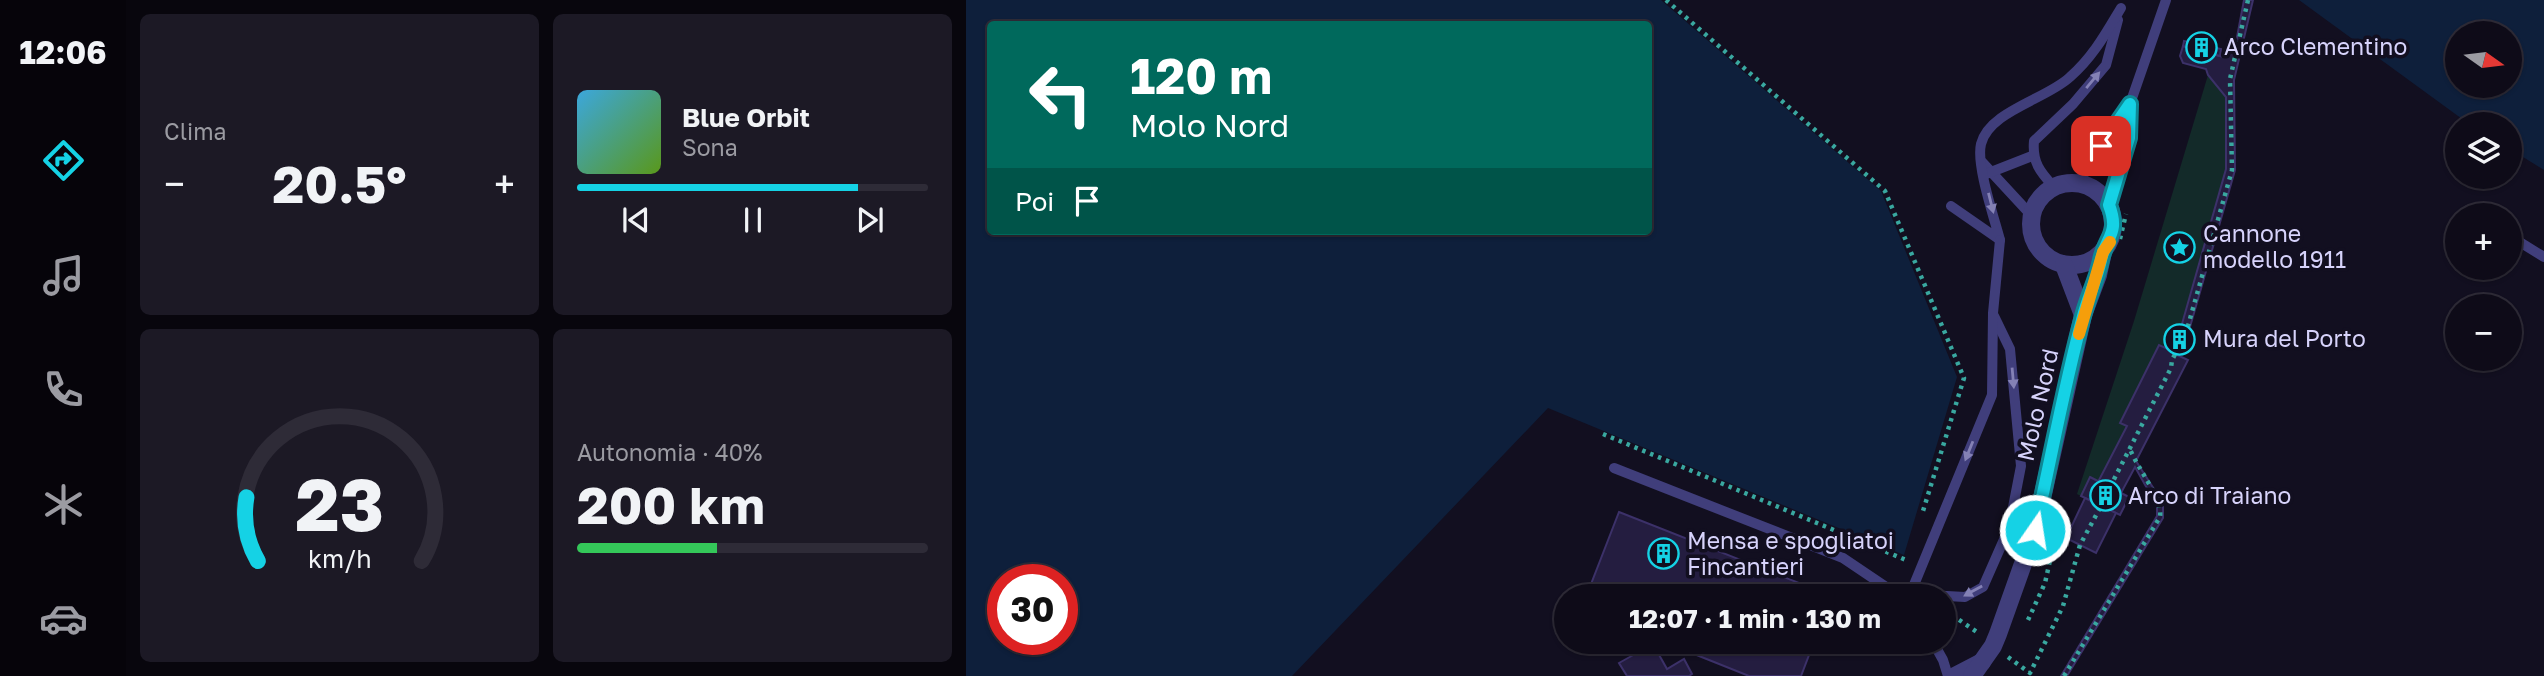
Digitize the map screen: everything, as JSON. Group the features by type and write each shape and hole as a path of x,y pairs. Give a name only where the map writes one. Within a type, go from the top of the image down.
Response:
{"street":[{"path":"2032,216 2039,199 2054,187 2078,183 2096,190 2109,205"},
{"name":"Molo Nord","path":"1955,676 1977,669 1998,634 2035,530 2083,315 2098,275 2103,252 2112,234 2113,214 2109,205"},
{"name":"Molo Nord","path":"2032,216 2031,229 2035,242 2052,260 2064,265"},
{"path":"2083,315 2064,265 2092,261 2103,252"}],"lane":[{"name":"Molo Nord","path":"2078,183 2130,104 2166,0"},
{"name":"Molo Nord","path":"2032,156 2034,141 2073,104 2106,65 2121,8 2095,53 2068,80 1996,120 1981,142 1980,160 1988,174 2032,216"},
{"name":"Molo Nord","path":"2109,205 2129,138 2130,104"},
{"path":"1988,174 2032,156 2040,172 2054,187"},
{"name":"Molo Nord","path":"1914,584 1992,395 1993,313 2000,240 1988,174"},
{"path":"1951,206 2000,240"},
{"path":"2522,243 2544,257"},
{"name":"Molo Nord","path":"1956,597 1965,597 1983,587 2009,528 2021,466 2010,349 1993,313"},
{"path":"1614,468 1843,558 1882,584"},
{"path":"1940,654 1948,676"}],"path":[{"path":"1666,0 1885,191 1964,378 1919,522"},
{"path":"2110,487 2186,333 2232,170 2230,79 2248,0"},
{"path":"1603,434 1907,561 1911,548"},
{"path":"2064,676 2160,517 2160,505 2135,463 2130,449"},
{"path":"2030,673 2063,606 2080,545 2101,506"}],"green space":[{"path":"2208,75 2226,97 2226,169 2180,331 2170,350 2159,345 2120,422 2127,426 2098,482 2090,477 2081,496 2077,494 2134,321"}],"water":[{"path":"966,0 1661,0 1881,191 1957,377 1904,555 1548,408 1292,676 966,676"},
{"path":"2299,0 2544,0 2544,170 2522,156 2522,112 2453,112"}],"building":[{"name":"Mura del Porto","path":"2244,0 2253,0 2234,80 2235,170 2188,334 2177,355 2188,360 2136,461 2163,503 2163,518 2067,676 2061,676 2157,516 2157,506 2135,467 2121,493 2098,482 2127,426 2120,423 2159,345 2170,350 2180,331 2226,169 2226,97 2206,69 2183,63 2180,56 2183,46 2223,57 2234,53"},
{"name":"Arco Clementino","path":"2196,37 2213,42 2216,48 2221,49 2220,56 2183,46 2184,41 2188,42"},
{"name":"Arco di Traiano","path":"2090,477 2129,497 2120,515 2081,496"},
{"path":"2085,498 2116,513 2096,553 2066,538"},
{"name":"Mensa e spogliatoi Fincantieri","path":"1619,512 1802,584 1591,584"},
{"path":"1635,654 1659,654 1667,669 1684,659 1692,674 1627,676 1619,663"},
{"path":"1694,654 1809,654 1801,676 1749,676"}],"slow traffic":[{"path":"2079,334 2103,252 2110,242"}],"place":[{"name":"Arco Clementino","path":"2201,47"},
{"name":"Cannone modello 1911","path":"2180,247"},
{"name":"Mura del Porto","path":"2180,339"},
{"name":"Arco di Traiano","path":"2105,496"},
{"name":"Mensa e spogliatoi Fincantieri","path":"1664,554"}],"route":[{"path":"2035,530 2083,315 2098,275 2103,252 2112,234 2113,214 2109,205 2129,138 2130,104 2101,146"}]}
